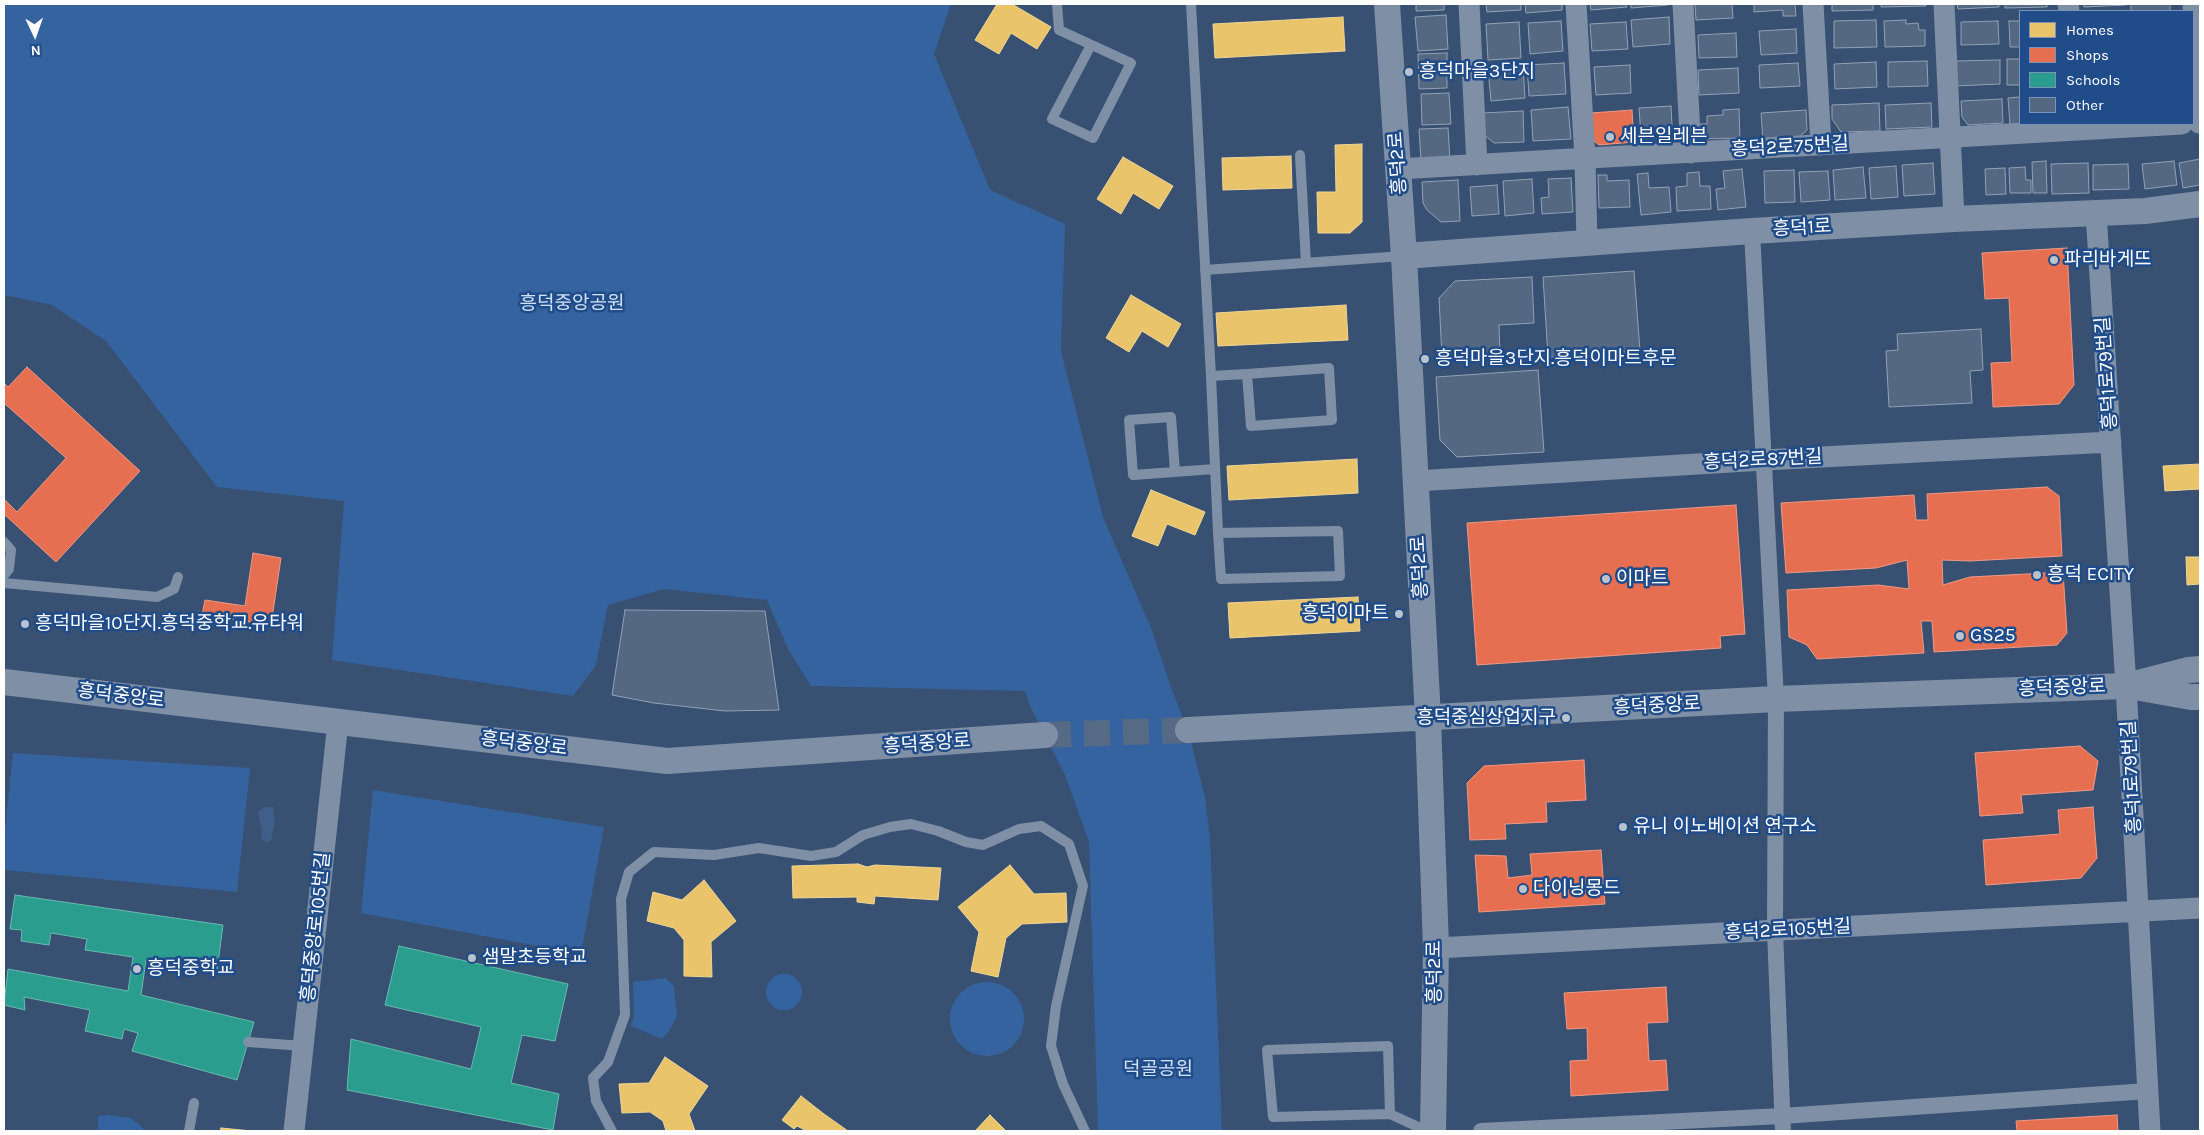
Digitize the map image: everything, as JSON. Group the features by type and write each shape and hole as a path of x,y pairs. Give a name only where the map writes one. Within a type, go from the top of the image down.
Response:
{"street":[{"name":"흥덕2로","path":"1387,4 1404,256 1428,718 1436,948 1432,1131"},
{"path":"1469,4 1477,165"},
{"path":"1576,4 1585,159 1587,242"},
{"path":"1684,4 1691,153"},
{"path":"1814,4 1821,145"},
{"path":"1944,4 1954,219"},
{"name":"흥덕2로75번길","path":"1398,170 1950,138 2076,127 2135,125"},
{"name":"흥덕1로","path":"1404,256 1752,231 1954,219 2145,211 2200,204"},
{"name":"흥덕1로79번길","path":"2096,213 2140,911 2150,1131"},
{"path":"1752,231 1776,700 1774,930 1783,1124"},
{"name":"흥덕2로87번길","path":"1416,481 2111,442"},
{"name":"흥덕중앙로","path":"1188,730 1776,700 2126,686 2188,670 2200,669"},
{"name":"흥덕중앙로","path":"4,682 667,761 1045,735"},
{"name":"흥덕중앙로","path":"2126,686 2191,698 2200,697"},
{"name":"흥덕중앙로105번길","path":"294,1131 338,722"},
{"name":"흥덕2로105번길","path":"1436,948 2200,908"},
{"path":"1481,1131 1783,1124 2148,1091"}],"lane":[{"path":"1057,4 1059,30 1131,63 1093,138 1052,119 1091,45"},
{"path":"1191,4 1218,533 1221,579 1340,576 1338,531 1218,533"},
{"path":"1300,155 1306,263"},
{"path":"1205,270 1404,256"},
{"path":"1210,376 1329,368 1332,420 1251,426 1247,374"},
{"path":"1175,472 1171,417 1129,420 1133,475 1175,472 1215,469"},
{"path":"4,542 11,550 9,569 4,575"},
{"path":"4,583 157,597 174,589 178,577"},
{"path":"612,1131 596,1101 593,1078 608,1062 626,1015 621,899 629,872 654,852 714,855 759,848 811,856 836,852 862,835 890,827 911,824 938,831 966,842 983,845 1019,829 1041,826 1069,844 1083,886 1056,1006 1051,1046 1064,1084 1085,1131"},
{"path":"248,1042 303,1046"},
{"path":"1390,1114 1388,1046 1267,1050 1273,1117 1390,1114 1427,1131"},
{"path":"189,1131 194,1103"}],"green space":[{"name":"흥덕중앙공원","path":"4,4 951,4 934,54 990,190 1065,224 1061,351 1103,517 1151,628 1188,730 1205,797 1210,839 1222,1131 1098,1131 1089,842 1065,775 1030,706 1025,691 811,686 788,649 767,600 664,589 608,605 596,665 573,696 332,660 344,501 217,487 106,341 52,305 4,295"},
{"path":"13,753 250,768 237,892 4,870 4,840"},
{"path":"373,790 604,827 581,954 361,913"},
{"path":"784,974 791,975 797,979 801,985 801,999 797,1005 791,1009 784,1010 777,1009 771,1005 767,999 766,992 767,985 771,979 777,975"},
{"path":"666,978 674,986 677,1016 662,1039 631,1026 634,1016 633,982"},
{"path":"987,982 1008,988 1018,998 1024,1019 1018,1040 1008,1050 987,1056 966,1050 956,1040 950,1019 956,998 966,988"},
{"path":"107,1115 130,1118 145,1131 98,1131 98,1116"}],"shaded area":[{"path":"265,807 273,807 275,821 271,840 267,842 261,839 262,832 258,812"}],"building: Homes":[{"path":"997,4 1012,4 1051,27 1037,49 1011,33 999,54 975,40"},
{"path":"1343,17 1345,51 1215,58 1213,24"},
{"path":"1362,144 1362,222 1350,233 1318,233 1317,192 1336,192 1335,145"},
{"path":"1291,156 1292,188 1223,190 1222,158"},
{"path":"1123,157 1173,186 1159,209 1133,193 1121,214 1097,199"},
{"path":"1131,295 1181,324 1168,347 1142,331 1129,352 1106,338"},
{"path":"1346,305 1348,340 1218,346 1216,313"},
{"path":"1357,459 1358,493 1229,500 1227,466"},
{"path":"2200,464 2200,489 2165,491 2163,466"},
{"path":"1151,490 1205,512 1195,535 1167,524 1158,546 1132,536"},
{"path":"2186,557 2200,557 2200,584 2187,585"},
{"path":"1358,597 1360,631 1230,638 1228,603"},
{"path":"858,864 867,867 875,865 941,868 938,900 875,896 874,904 857,902 857,897 793,898 792,866"},
{"path":"1010,865 1034,894 1066,893 1067,922 1022,924 1006,938 998,977 971,971 979,932 958,907"},
{"path":"704,880 736,921 711,942 712,977 684,976 684,940 674,928 647,921 653,892 682,900"},
{"path":"665,1057 708,1086 689,1114 695,1131 666,1131 663,1121 650,1112 622,1113 619,1084 649,1083"},
{"path":"801,1096 848,1131 807,1131 797,1126 794,1129 782,1120"},
{"path":"990,1115 1006,1131 975,1131"},
{"path":"221,1128 252,1131 220,1131"}],"building: Shops":[{"path":"1632,110 1634,142 1599,145 1593,140 1591,113"},
{"path":"2067,248 2074,385 2059,404 1993,407 1991,363 2012,362 2009,298 1985,299 1982,253"},
{"path":"27,367 140,471 56,562 4,514 4,383 8,387"},
{"path":"4,403 66,458 17,512 4,499"},
{"name":"흥덕 ECITY","path":"2047,487 2059,496 2062,556 1970,561 1942,560 1943,585 1970,577 2063,572 2067,633 2057,645 1934,652 1932,621 1921,621 1924,653 1817,659 1807,645 1789,637 1787,590 1878,585 1909,589 1907,560 1876,568 1786,573 1781,503 1914,495 1916,520 1928,520 1927,494"},
{"name":"이마트","path":"1736,505 1745,634 1720,636 1721,648 1477,665 1467,523"},
{"path":"253,553 281,558 271,625 202,615 205,600 245,606"},
{"path":"2080,746 2098,761 2093,790 2021,795 2023,813 1980,816 1975,753"},
{"path":"1584,760 1586,800 1546,802 1547,822 1505,824 1506,839 1470,840 1467,783 1484,766"},
{"path":"2093,807 2097,858 2081,878 1986,885 1983,840 2060,834 2058,810"},
{"path":"1601,850 1605,904 1479,912 1475,855 1506,856 1508,878 1532,875 1530,854"},
{"path":"1666,987 1668,1022 1647,1023 1649,1061 1666,1060 1668,1090 1571,1096 1570,1061 1588,1060 1587,1028 1567,1029 1564,993"},
{"path":"2117,1115 2118,1131 2017,1131 2016,1121"}],"building: Schools":[{"path":"15,895 223,925 217,971 146,960 141,995 254,1022 237,1080 132,1051 138,1033 124,1029 122,1039 85,1031 90,1010 24,997 25,1010 4,1005 8,969 128,991 133,957 85,950 87,939 51,933 49,945 21,941 22,930 10,929"},
{"path":"399,946 568,984 555,1041 522,1035 511,1083 559,1094 553,1130 347,1090 351,1039 471,1069 481,1027 385,1005"}],"building: Other":[{"path":"1416,4 1444,4 1444,10 1416,11"},
{"path":"1486,4 1521,4 1521,10 1487,12"},
{"path":"1525,4 1562,4 1562,10 1526,13"},
{"path":"1590,4 1626,4 1627,7 1591,10"},
{"path":"1631,4 1668,4 1668,5 1631,8"},
{"path":"1695,4 1732,4 1733,18 1696,20"},
{"path":"1754,4 1795,4 1796,16 1783,16 1783,10 1754,12"},
{"path":"1832,4 1873,4 1873,10 1832,11"},
{"path":"1881,4 1926,4 1926,6 1881,7"},
{"path":"1957,4 1999,4 1999,7 1958,9"},
{"path":"2005,4 2047,4 2047,7 2005,8"},
{"path":"2083,4 2126,4 2126,5 2084,7"},
{"path":"2131,4 2170,4 2170,10 2131,10"},
{"path":"1446,15 1448,49 1418,51 1415,17"},
{"path":"1669,17 1670,44 1633,47 1631,20"},
{"path":"1876,20 1877,47 1834,48 1834,21"},
{"path":"1906,20 1906,24 1918,23 1919,30 1925,30 1925,46 1885,47 1884,21"},
{"path":"1561,21 1563,51 1530,54 1528,23"},
{"path":"1998,21 1999,44 1961,45 1961,22"},
{"path":"2009,21 2019,21 2019,47 2010,47"},
{"path":"1519,22 1521,58 1488,60 1486,24"},
{"path":"1626,22 1628,49 1592,51 1590,24"},
{"path":"1796,29 1797,53 1761,55 1759,31"},
{"path":"1736,33 1737,57 1699,58 1698,35"},
{"path":"1447,53 1447,88 1419,89 1418,54"},
{"path":"2007,59 2019,59 2019,85 2007,85"},
{"path":"2000,60 2000,84 1955,86 1955,61"},
{"path":"1927,61 1928,86 1888,87 1888,62"},
{"path":"1876,62 1877,87 1835,89 1834,64"},
{"path":"1564,63 1566,94 1529,96 1527,65"},
{"path":"1798,63 1800,86 1760,88 1759,65"},
{"path":"1630,65 1631,93 1596,95 1594,67"},
{"path":"1523,66 1525,98 1491,101 1488,69"},
{"path":"1738,68 1739,93 1699,95 1698,70"},
{"path":"1449,93 1451,124 1422,125 1421,94"},
{"path":"2019,97 2019,124 2010,125 2008,98"},
{"path":"2002,99 2003,123 1968,125 1962,117 1961,101"},
{"path":"1879,103 1880,131 1841,132 1832,119 1832,105"},
{"path":"1931,103 1932,127 1886,129 1885,105"},
{"path":"1671,106 1672,126 1669,134 1641,136 1639,108"},
{"path":"1568,107 1571,139 1533,141 1531,110"},
{"path":"1739,109 1740,138 1700,139 1699,124 1707,124 1707,116 1723,115 1723,110"},
{"path":"1806,110 1807,130 1796,140 1763,142 1761,113"},
{"path":"1523,111 1524,142 1494,143 1483,134 1482,113"},
{"path":"1448,128 1450,160 1421,161 1419,129"},
{"path":"2200,159 2200,185 2183,188 2179,163"},
{"path":"2046,161 2047,193 2033,193 2032,162"},
{"path":"2174,161 2177,185 2145,189 2142,164"},
{"path":"1933,163 1935,194 1904,196 1902,165"},
{"path":"2088,163 2089,193 2052,194 2051,164"},
{"path":"2128,164 2129,189 2093,190 2093,165"},
{"path":"1896,166 1898,197 1871,199 1869,168"},
{"path":"1863,167 1866,198 1835,200 1833,170"},
{"path":"2025,167 2026,180 2031,180 2031,193 2010,193 2009,168"},
{"path":"2005,168 2006,194 1986,195 1985,169"},
{"path":"1742,169 1746,207 1718,210 1716,189 1725,188 1723,171"},
{"path":"1794,170 1795,202 1765,203 1764,171"},
{"path":"1828,171 1830,200 1801,202 1799,172"},
{"path":"1699,172 1700,186 1710,186 1711,209 1677,211 1676,187 1687,186 1687,173"},
{"path":"1648,173 1649,188 1669,187 1671,212 1641,215 1637,174"},
{"path":"1598,175 1607,175 1607,181 1629,180 1630,207 1599,208"},
{"path":"1571,178 1573,212 1542,214 1541,198 1549,197 1548,179"},
{"path":"1532,179 1534,213 1505,216 1503,181"},
{"path":"1458,180 1460,221 1441,222 1427,210 1423,203 1422,182"},
{"path":"1497,185 1499,214 1472,216 1470,187"},
{"path":"1634,271 1640,351 1548,357 1543,277"},
{"path":"1532,277 1534,323 1499,325 1500,355 1442,357 1439,298 1455,281"},
{"path":"1981,329 1983,370 1970,371 1972,403 1889,407 1886,351 1898,350 1897,334"},
{"path":"1538,370 1544,452 1457,457 1440,440 1436,377"},
{"path":"625,610 765,611 779,710 725,711 654,703 612,695"}],"tunnel":[{"path":"1045,735 1188,730"}],"place":[{"name":"흥덕마을3단지","path":"1409,72"},
{"name":"세븐일레븐","path":"1610,137"},
{"name":"파리바게뜨","path":"2054,260"},
{"name":"흥덕마을3단지.흥덕이마트후문","path":"1425,359"},
{"name":"흥덕 ECITY","path":"2037,575"},
{"name":"이마트","path":"1606,579"},
{"name":"흥덕이마트","path":"1399,614"},
{"name":"흥덕마을10단지.흥덕중학교.유타워","path":"25,624"},
{"name":"GS25","path":"1960,636"},
{"name":"흥덕중심상업지구","path":"1566,718"},
{"name":"유니 이노베이션 연구소","path":"1623,827"},
{"name":"다이닝몽드","path":"1523,889"},
{"name":"샘말초등학교","path":"472,958"},
{"name":"흥덕중학교","path":"137,969"}],"park label":[{"name":"덕골공원","path":"1158,1070"}]}
